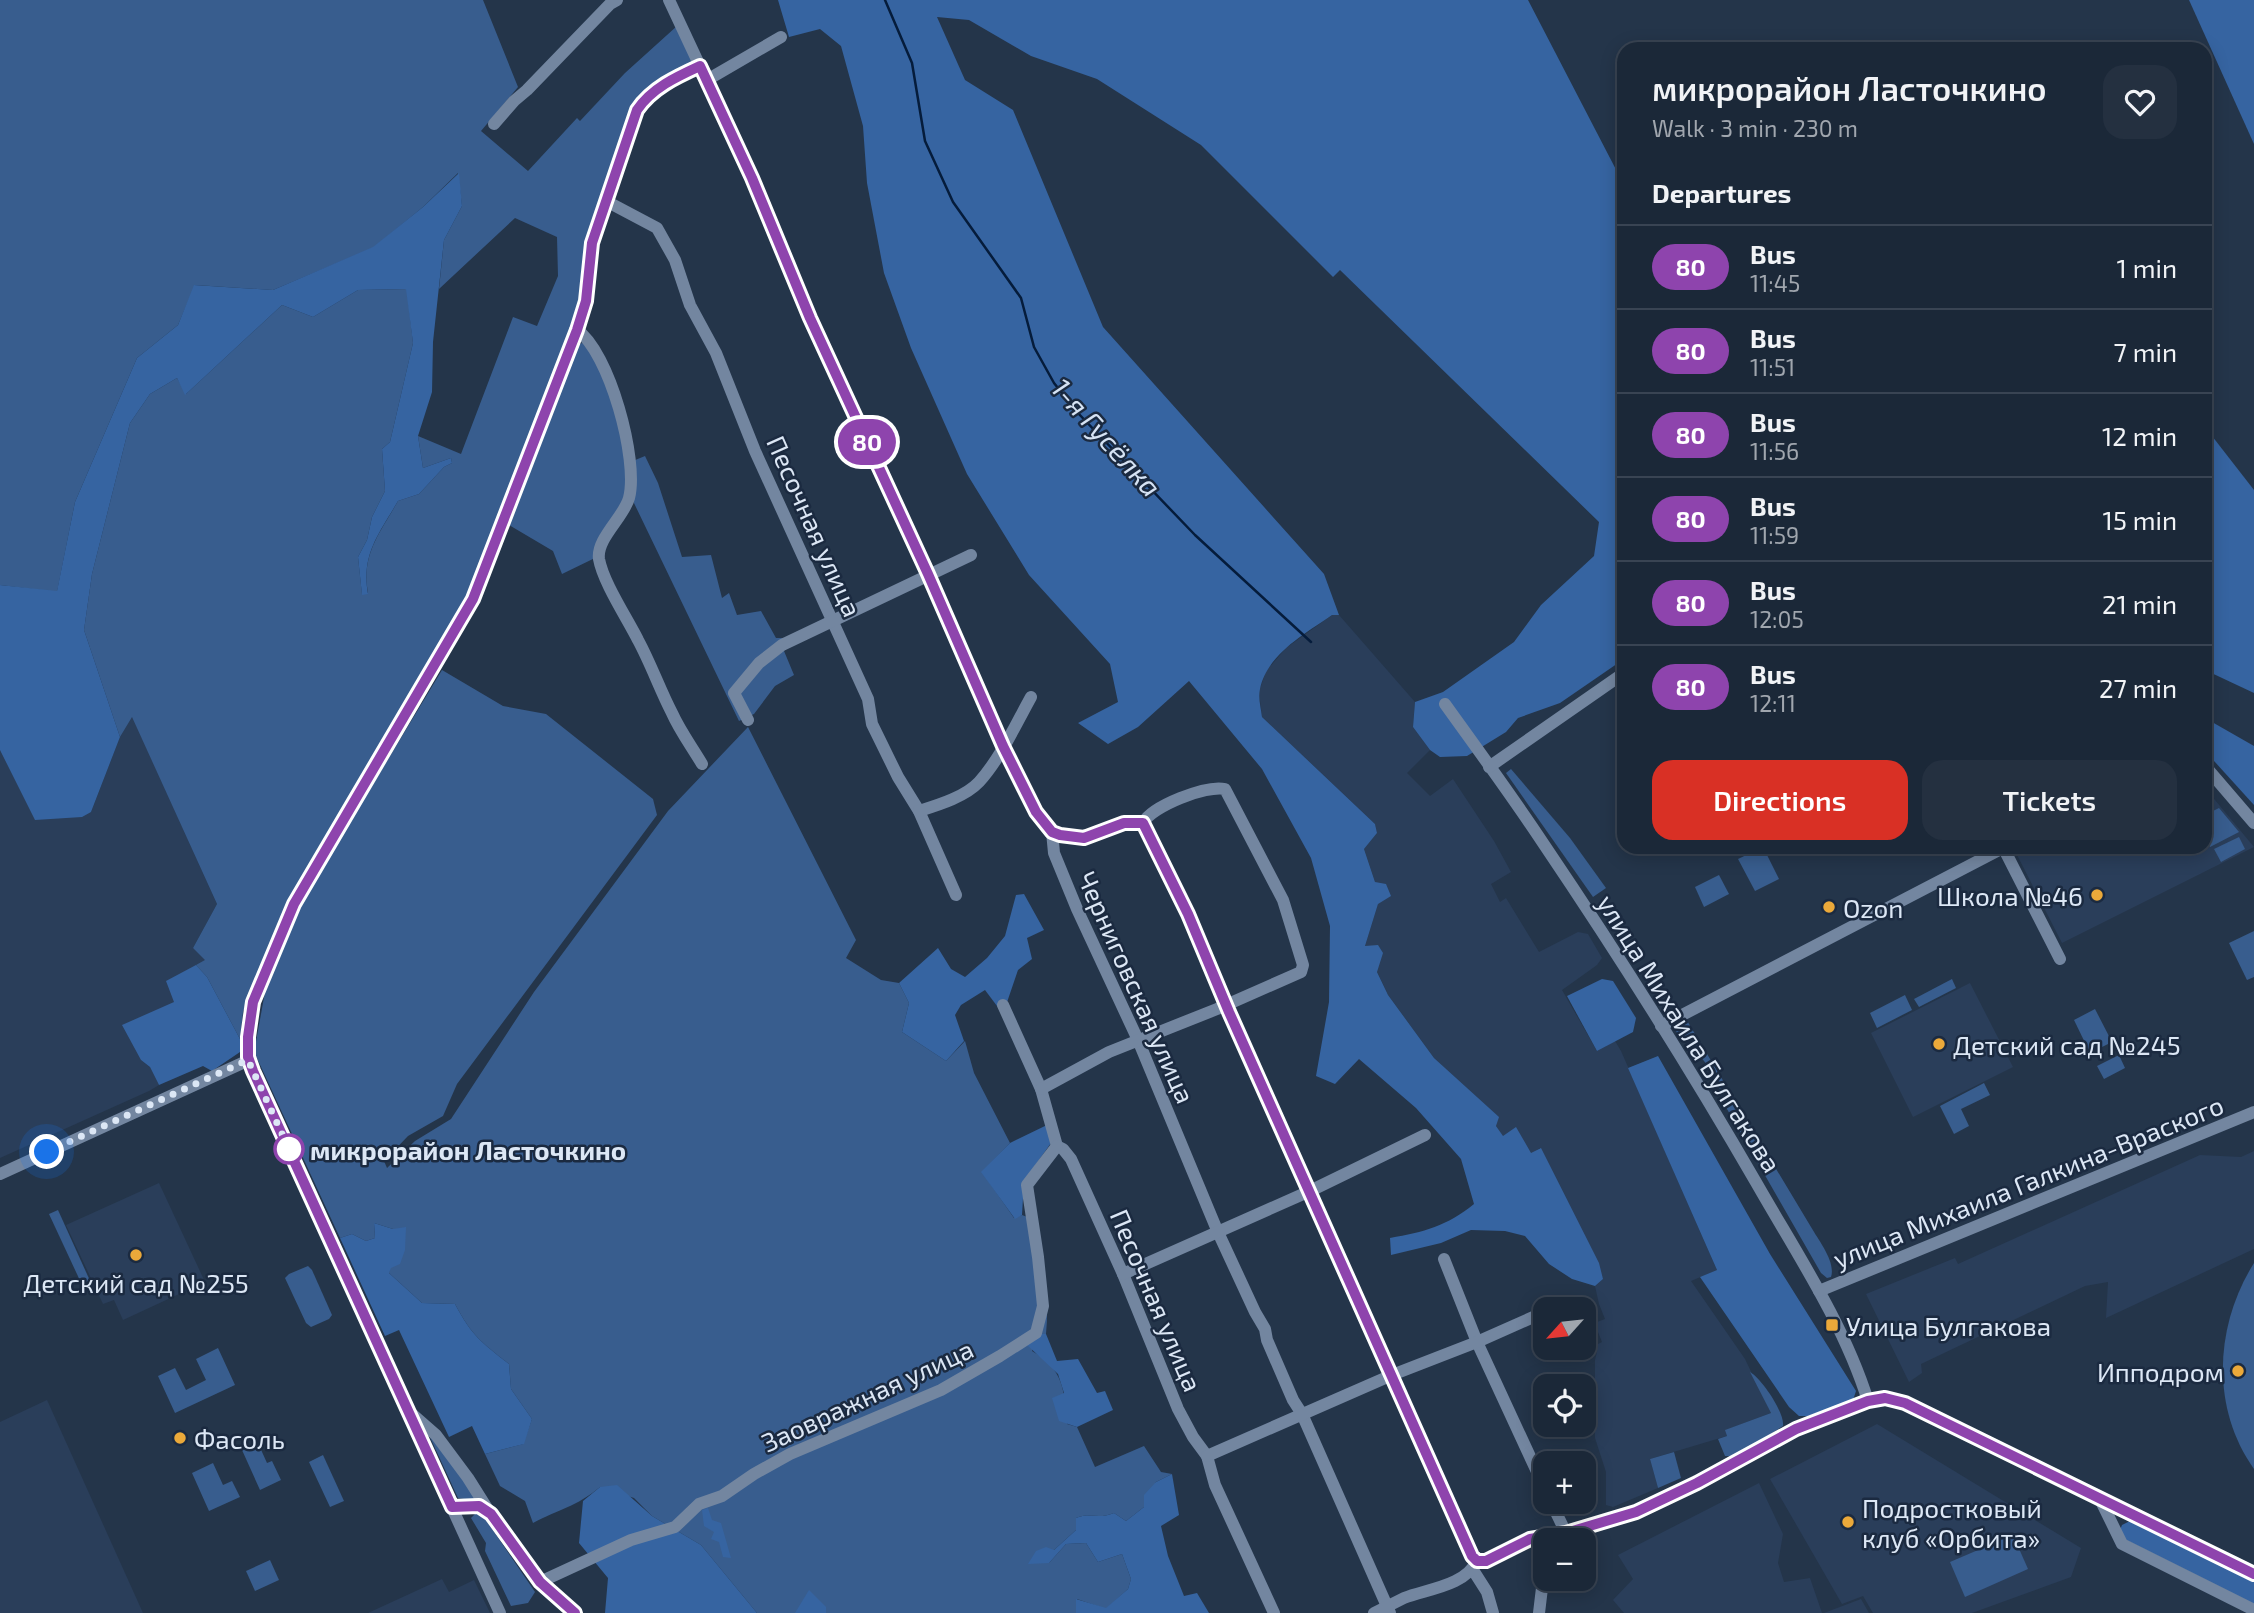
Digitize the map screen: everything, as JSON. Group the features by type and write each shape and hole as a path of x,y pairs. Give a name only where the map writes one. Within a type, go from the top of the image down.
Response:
{"street":[{"path":"494,124 610,4 617,0"},
{"name":"Черниговская улица","path":"669,0 752,178 810,318 928,574 1003,746 1036,812 1052,832 1054,853 1077,909 1138,1040 1217,1230 1265,1329 1267,1340 1293,1400 1302,1414 1390,1609"},
{"path":"706,80 781,37"},
{"path":"498,1607 248,1060 248,1037 253,1002 294,904 473,599 577,330 586,301 592,243 637,110 648,95 700,66"},
{"name":"Песочная улица","path":"606,201 657,228 676,260 690,305 716,354 755,451 868,699 872,724 898,777 919,811 956,895"},
{"path":"577,330 591,345 615,395 629,443 632,472 629,499 601,547 599,558 672,715 702,764"},
{"path":"748,720 734,693 759,663 782,645 971,555"},
{"path":"1489,767 1617,678"},
{"path":"919,811 938,805 978,784 1031,696"},
{"name":"улица Михаила Булгакова","path":"1445,704 1599,926 1709,1101 1819,1291 1846,1346 1868,1401"},
{"path":"2212,774 2254,823"},
{"path":"1041,1089 1109,1052 1301,972 1303,965 1283,900 1225,789 1217,788 1181,798 1147,816 1143,823"},
{"path":"1052,832 1084,838 1124,823 1143,823"},
{"path":"1143,823 1188,914 1472,1556 1493,1613"},
{"path":"1661,1026 1991,854"},
{"path":"2006,854 2060,959"},
{"name":"Песочная улица","path":"1003,1005 1041,1089 1057,1146 1071,1159 1123,1274 1178,1409 1207,1456 1215,1485 1274,1613"},
{"path":"0,1174 248,1060"},
{"name":"улица Михаила Галкина-Враского","path":"1819,1291 2085,1184 2254,1112"},
{"path":"1123,1274 1310,1191 1425,1135"},
{"name":"Заовражная улица","path":"540,1582 631,1540 675,1527 699,1504 722,1496 778,1461 941,1390 1036,1333 1042,1307 1038,1257 1027,1185 1057,1146"},
{"path":"1444,1259 1477,1342 1533,1463"},
{"path":"1207,1456 1533,1317"},
{"path":"1588,1528 1636,1512 1697,1483 1796,1429 1868,1401 1885,1398 1905,1403 2254,1574"},
{"path":"408,1410 436,1435 540,1582 575,1613"},
{"path":"2098,1497 2122,1544 2254,1610"},
{"path":"452,1507 479,1506 491,1514"},
{"path":"1374,1613 1390,1609 1405,1598 1449,1583 1475,1566 1533,1539"},
{"path":"1539,1613 1542,1591"}],"shaded area":[{"path":"0,0 483,0 518,87 481,131 528,171 577,118 580,121 625,73 677,26 693,63 633,107 582,304 470,597 290,901 254,981 243,1012 240,1039 207,977 196,965 205,960 193,948 217,904 132,717 120,737 84,630 92,574 130,423 150,394 177,378 186,394 282,305 313,317 358,290 407,289 413,343 390,442 382,449 385,491 372,517 367,540 358,557 362,594 368,593 367,567 370,555 398,501 419,494 444,467 452,463 451,458 423,468 418,436 461,454 513,317 537,326 558,276 557,237 515,218 439,289 444,240 462,206 458,173 423,207 373,248 273,290 195,285 178,325 137,358 75,502 57,592 0,585"},
{"path":"778,0 1528,0 1617,172 1617,664 1560,703 1518,718 1506,732 1467,756 1440,757 1430,750 1413,727 1415,702 1443,692 1514,642 1541,605 1594,556 1599,522 1340,270 1333,277 1201,145 1097,79 1031,56 969,20 937,17 965,80 1013,110 1103,327 1324,574 1339,615 1332,615 1299,638 1270,665 1260,689 1262,717 1375,824 1377,833 1364,849 1375,882 1386,884 1391,896 1378,904 1365,946 1378,945 1383,953 1377,972 1388,995 1434,1058 1499,1117 1496,1126 1503,1136 1516,1127 1531,1153 1541,1148 1599,1263 1603,1279 1595,1286 1572,1279 1549,1264 1525,1236 1505,1231 1471,1230 1441,1243 1391,1255 1390,1238 1435,1227 1474,1204 1461,1159 1416,1108 1359,1059 1335,1084 1316,1076 1329,1002 1330,926 1311,858 1262,769 1189,681 1138,727 1108,744 1078,723 1118,702 1110,664 1029,575 967,474 911,348 884,273 867,183 863,126 841,46 820,29 789,37"},
{"path":"2189,0 2254,0 2254,144 2212,51 2212,42 2208,42"},
{"path":"459,173 462,206 444,240 433,342 432,392 418,436 423,468 451,458 452,463 444,467 419,494 398,501 378,534 369,556 366,580 368,594 362,595 358,557 367,540 372,517 385,491 382,449 390,442 413,343 406,289 358,290 313,317 282,305 185,395 177,378 150,394 130,423 92,574 84,630 120,737 91,812 82,817 35,820 0,750 0,585 57,591 75,502 137,358 178,325 194,285 273,290 373,247 423,207"},
{"path":"578,345 587,345 613,397 628,463 645,456 658,483 682,557 711,555 722,598 729,593 737,615 761,611 776,638 786,638 784,651 794,675 775,686 754,714 739,721 633,501 597,557 562,574 553,551 509,525"},
{"path":"2212,436 2254,490 2254,693 2212,673"},
{"path":"1332,615 1339,615 1415,702 1413,727 1430,750 1407,773 1430,796 1453,779 1494,841 1511,872 1491,884 1500,902 1506,898 1539,952 1578,932 1588,934 1602,958 1597,965 1562,990 1597,1051 1615,1041 1621,1051 1717,1270 1691,1281 1745,1359 1771,1413 1726,1430 1727,1436 1650,1459 1658,1488 1613,1507 1606,1505 1606,1472 1595,1438 1596,1345 1602,1342 1596,1327 1597,1322 1605,1319 1595,1286 1603,1279 1540,1148 1531,1154 1503,1137 1496,1126 1498,1117 1434,1058 1388,995 1365,946 1378,904 1375,882 1364,849 1377,833 1375,824 1262,717 1259,692 1266,671 1286,648"},
{"path":"442,670 503,706 546,714 653,799 657,815 457,1084 443,1116 408,1136 384,1161 387,1168 415,1141 451,1119 534,992 668,811 748,727 856,940 846,958 881,980 899,983 909,1003 902,1032 946,1061 965,1041 974,1073 1010,1143 982,1172 1014,1218 1022,1215 1035,1220 1045,1277 1047,1319 1046,1334 1038,1334 1032,1351 1051,1366 1060,1381 1067,1424 1077,1427 1095,1467 1144,1446 1161,1472 1172,1474 1156,1482 1144,1507 1126,1521 1114,1513 1076,1518 1076,1530 1054,1550 1049,1563 1066,1544 1086,1543 1098,1562 1122,1554 1131,1579 1128,1589 1106,1609 1077,1599 1076,1613 757,1613 701,1545 652,1516 634,1498 600,1487 575,1503 533,1523 525,1501 500,1486 485,1454 523,1444 532,1419 511,1389 509,1364 478,1338 455,1304 422,1303 389,1273 393,1229 374,1223 375,1238 366,1241 352,1234 340,1238 256,1056 255,1047 267,981 300,905"},
{"path":"132,716 217,904 193,948 206,960 174,1002 141,1060 150,1067 159,1085 0,1158 0,750 91,812 120,737"},
{"path":"2212,722 2254,746 2254,805 2212,759"},
{"path":"1511,769 1570,838 1606,888 1593,897 1506,773"},
{"name":"Школа №46","path":"2212,796 2254,847 2062,943 2017,854 2212,854"},
{"path":"2219,808 2239,832 2212,846 2212,812"},
{"path":"2239,837 2245,849 2221,862 2214,849"},
{"path":"1748,854 1766,854 1779,879 1755,891 1738,859"},
{"path":"1719,875 1729,894 1704,907 1695,887"},
{"path":"1024,894 1044,930 1027,938 1032,959 1018,970 1003,1014 985,990 961,1005 955,1015 964,1041 946,1061 902,1032 909,1003 899,983 938,948 951,969 965,977 987,958 1005,936 1016,895"},
{"path":"2254,931 2254,977 2247,980 2229,943"},
{"path":"196,965 207,977 240,1039 240,1052 212,1071 203,1066 159,1085 150,1067 141,1060 122,1025 174,1002 166,981"},
{"path":"1602,979 1613,981 1636,1018 1633,1032 1597,1051 1567,996"},
{"path":"1952,979 1956,988 1919,1007 1914,999"},
{"name":"Детский сад №245","path":"1970,983 2013,1067 1913,1117 1871,1033"},
{"path":"1905,995 1912,1010 1877,1028 1870,1013"},
{"path":"2095,1009 2112,1042 2090,1053 2074,1020"},
{"path":"1686,1019 1822,1245 1831,1265 1831,1277 1827,1278 1821,1273 1723,1102 1711,1070 1683,1034 1677,1033 1676,1022"},
{"path":"2119,1055 2125,1068 2104,1079 2097,1066"},
{"path":"1658,1056 1770,1254 1856,1391 1853,1400 1808,1416 1799,1416 1789,1407 1700,1277 1717,1270 1628,1068"},
{"path":"1984,1083 1990,1095 1961,1109 1969,1126 1954,1134 1940,1106"},
{"path":"1047,1125 1051,1143 1024,1181 1022,1215 1015,1219 981,1172 1010,1143"},
{"path":"2254,1151 2254,1249 2106,1318 2108,1282 2085,1286 1921,1364 1922,1373 1909,1382 1866,1294 1955,1258 1958,1264 2200,1155 2241,1157"},
{"name":"Детский сад №255","path":"159,1183 205,1282 123,1320 114,1300 103,1304 66,1225"},
{"path":"58,1210 91,1283 83,1287 49,1214"},
{"path":"374,1223 393,1229 406,1227 405,1250 400,1264 391,1268 389,1273 422,1303 455,1304 478,1338 509,1364 511,1389 532,1419 524,1444 485,1454 472,1426 449,1437 399,1330 385,1336 340,1238 352,1234 366,1241 375,1238"},
{"name":"Ипподром","path":"2254,1263 2254,1469 2240,1445 2230,1419 2224,1393 2223,1366 2231,1313"},
{"path":"308,1266 332,1315 311,1327 306,1323 285,1278"},
{"path":"1038,1334 1046,1334 1057,1361 1078,1359 1097,1393 1105,1391 1113,1410 1077,1427 1059,1421 1052,1398 1064,1393 1058,1374 1026,1344"},
{"path":"218,1348 235,1385 175,1413 158,1376 175,1368 186,1390 206,1380 196,1359"},
{"path":"1750,1372 1772,1397 1783,1420 1783,1426 1736,1456 1725,1456 1718,1439 1727,1436 1725,1430 1771,1413"},
{"path":"47,1400 143,1613 0,1613 0,1422"},
{"path":"1877,1424 2081,1548 2071,1577 1972,1613 1873,1613 1863,1596 1842,1604 1770,1479"},
{"path":"429,1435 477,1496 475,1501 458,1498"},
{"path":"258,1443 267,1463 272,1461 281,1480 260,1490 242,1450"},
{"path":"1674,1452 1681,1478 1658,1488 1650,1459"},
{"path":"323,1455 344,1501 330,1507 309,1462"},
{"path":"213,1463 223,1485 232,1481 240,1497 209,1511 192,1473"},
{"path":"1172,1474 1179,1515 1161,1526 1168,1556 1184,1596 1197,1593 1209,1613 1076,1613 1076,1599 1106,1608 1128,1589 1131,1579 1122,1554 1098,1562 1086,1543 1066,1544 1049,1563 1028,1564 1036,1551 1046,1547 1054,1550 1076,1530 1076,1518 1114,1513 1126,1521 1144,1507 1144,1495 1156,1482"},
{"path":"1759,1483 1783,1534 1778,1563 1784,1582 1810,1578 1822,1613 1624,1613 1613,1600 1633,1579 1618,1555"},
{"path":"617,1485 652,1516 701,1545 757,1613 605,1613 608,1578 579,1543 583,1501 600,1487"},
{"path":"708,1508 712,1520 721,1523 731,1558 723,1557 719,1542 711,1539 714,1532 704,1526 702,1510"},
{"path":"479,1513 535,1592 528,1603 511,1606 485,1551 486,1543 471,1518"},
{"path":"2130,1521 2254,1582 2254,1604 2124,1539 2120,1530 2122,1525"},
{"path":"2013,1535 2028,1569 1965,1597 1950,1562"},
{"path":"270,1560 279,1580 255,1591 246,1571"},
{"path":"442,1579 449,1592 474,1580 490,1613 368,1613"},
{"path":"809,1590 826,1607 826,1613 795,1613"},
{"path":"1861,1599 1869,1613 1824,1613"}],"waterway":[{"name":"1-я Гусёлка","path":"885,0 912,63 925,141 953,202 1021,298 1034,347 1054,383 1076,411 1195,535 1311,642"}],"bus line":[{"name":"80","path":"575,1613 540,1582 491,1514 479,1506 452,1507 253,1071 248,1057 248,1037 258,987 294,904 473,599 577,330 586,301 592,243 637,110 648,95 700,66 736,141 810,318 928,574 1003,746 1036,812 1052,832 1084,838 1124,823 1143,823 1188,914 1229,1012 1472,1556 1477,1561 1486,1561 1530,1539 1566,1533 1636,1512 1697,1483 1796,1429 1868,1401 1885,1398 1905,1403 2254,1574"}],"place":[{"name":"Школа №46","path":"2097,895"},
{"name":"Ozon","path":"1829,907"},
{"name":"Детский сад №245","path":"1939,1044"},
{"name":"микрорайон Ласточкино","path":"289,1149"},
{"name":"Детский сад №255","path":"136,1255"},
{"name":"Улица Булгакова","path":"1832,1325"},
{"name":"Ипподром","path":"2238,1371"},
{"name":"Фасоль","path":"180,1438"},
{"name":"Подростковый клуб «Орбита»","path":"1848,1522"}],"route":[{"path":"47,1152 248,1060 289,1149"}]}
